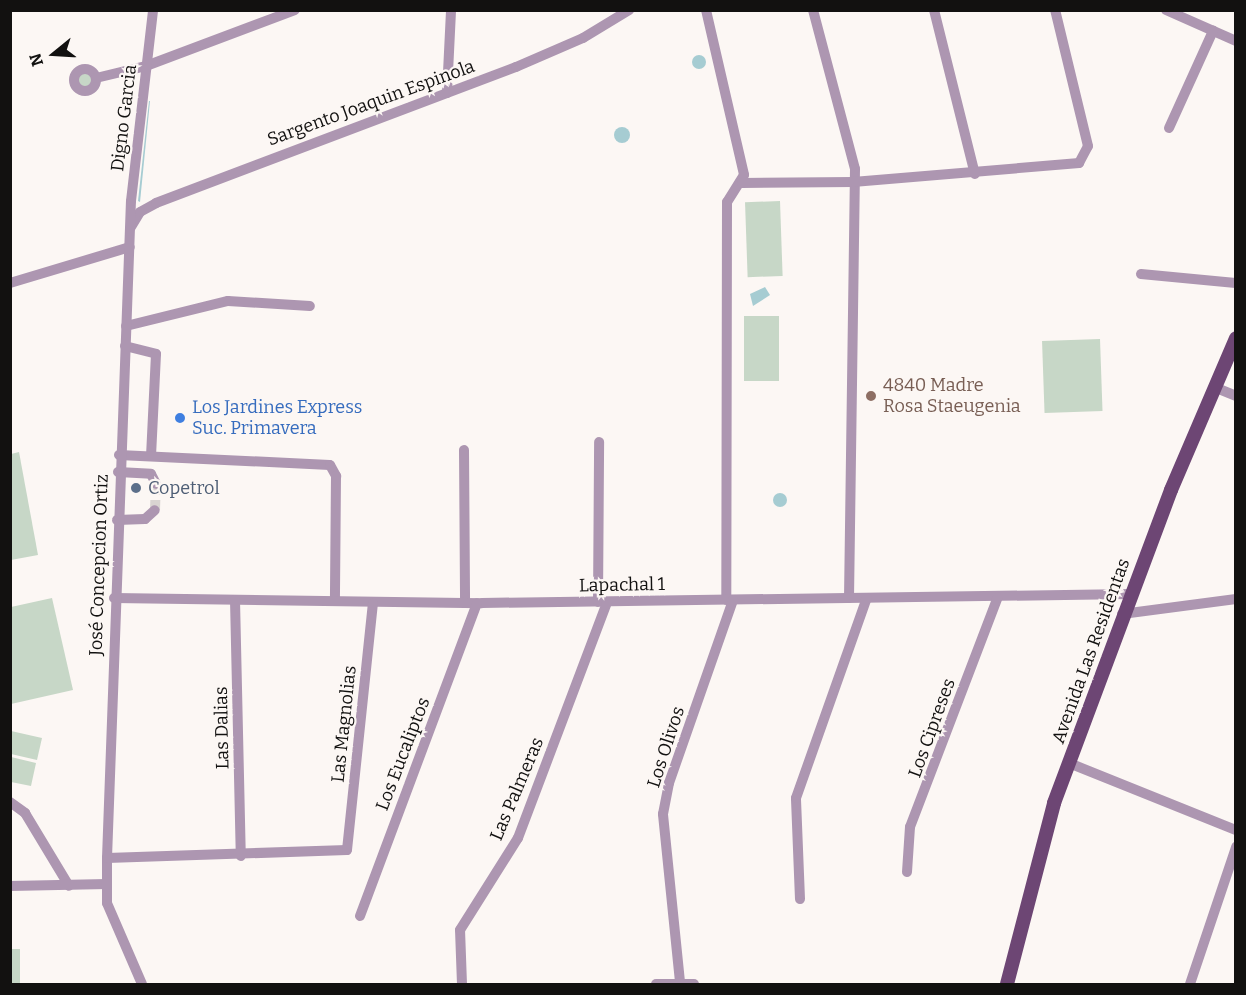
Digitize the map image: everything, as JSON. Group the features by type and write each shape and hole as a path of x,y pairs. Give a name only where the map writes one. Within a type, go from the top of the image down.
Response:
{"main road":[{"name":"Avenida Las Residentas","path":"1007,984 1034,862 1069,762 1122,614 1236,338"}],"street":[{"name":"Digno Garcia","path":"130,247 153,10"},
{"path":"96,78 146,66 295,10"},
{"path":"447,93 451,10"},
{"name":"Sargento Joaquin Espinola","path":"130,230 132,220 156,203 447,93 583,38 629,10"},
{"path":"706,10 742,162 742,183 853,182 975,174 1079,163 1087,156 1055,10"},
{"path":"813,10 855,169 853,182 849,598"},
{"path":"934,10 975,174"},
{"path":"1166,10 1236,41"},
{"path":"1169,128 1213,31"},
{"name":"Los Olivos","path":"687,982 663,814 669,783 730,600 727,202 742,183"},
{"path":"10,283 130,247"},
{"name":"José Concepcion Ortiz","path":"130,247 118,472 107,884 115,929 142,984"},
{"path":"1141,274 1236,283"},
{"path":"126,326 228,301 310,306"},
{"path":"125,346 156,354 151,455"},
{"path":"1214,387 1236,396"},
{"name":"Las Palmeras","path":"462,984 460,930 518,838 603,602 600,442"},
{"path":"464,450 465,603"},
{"path":"119,454 330,465 336,476 335,601"},
{"path":"118,472 151,474 156,484"},
{"path":"117,520 145,519 155,510"},
{"name":"Lapachal 1","path":"114,598 477,603 1131,594"},
{"name":"Los Cipreses","path":"907,872 910,828 998,597"},
{"path":"800,899 796,798 867,598"},
{"path":"1122,614 1236,599"},
{"name":"Las Dalias","path":"236,600 241,856"},
{"name":"Las Magnolias","path":"241,856 348,849 373,603"},
{"name":"Los Eucaliptos","path":"360,915 477,603"},
{"path":"1069,762 1236,830"},
{"path":"10,802 25,813 69,886"},
{"path":"1190,984 1236,847"},
{"path":"107,858 241,856"},
{"path":"10,886 107,884"},
{"path":"656,984 687,982"}],"green space":[{"path":"85,72 93,80 85,88 77,80"},
{"path":"780,201 783,276 748,277 745,202"},
{"path":"744,316 779,316 779,381 744,381"},
{"path":"1100,339 1103,411 1045,413 1042,341"},
{"path":"19,452 38,555 11,560 11,454"},
{"path":"52,598 73,690 11,704 11,607"},
{"path":"11,731 42,738 37,760 11,754"},
{"path":"11,757 36,763 31,786 11,782"},
{"path":"11,949 20,949 20,984 11,984"}],"water":[{"path":"699,55 704,57 706,62 704,67 699,69 694,67 692,62 694,57"},
{"path":"150,101 140,202 138,201"},
{"path":"622,127 630,135 622,143 614,135"},
{"path":"765,287 770,295 753,306 750,294"},
{"path":"780,493 785,495 787,500 785,505 780,507 775,505 773,500 775,495"}],"tunnel":[{"path":"155,510 156,484"}],"place":[{"name":"4840 Madre Rosa Staeugenia","path":"871,396"},
{"name":"Los Jardines Express Suc. Primavera","path":"180,418"},
{"name":"Copetrol","path":"136,488"}]}
